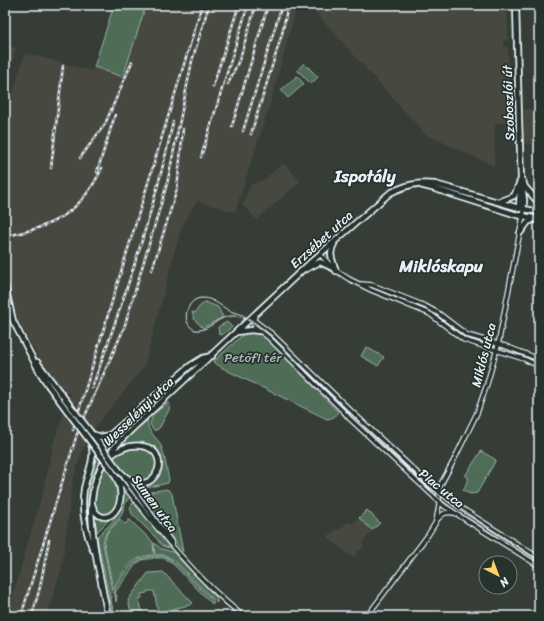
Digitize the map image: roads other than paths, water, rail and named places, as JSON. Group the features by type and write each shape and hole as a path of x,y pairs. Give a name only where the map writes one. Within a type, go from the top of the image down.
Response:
{"main road":[{"name":"Szoboszlói út","path":"516,5 521,178 524,200 521,208"},
{"path":"498,202 514,196 521,178"},
{"path":"521,178 525,187 539,203"},
{"path":"521,178 520,213 523,216"},
{"path":"410,184 432,188 523,216 538,219"},
{"name":"Erzsébet utca","path":"252,319 320,254 384,197 410,184 435,184 539,212"},
{"path":"508,211 521,208"},
{"path":"520,233 528,222 538,219"},
{"path":"335,269 330,250 337,239"},
{"path":"300,273 317,263 323,263 335,269"},
{"path":"5,286 13,321 39,371 92,434 114,464 121,493 120,504 116,512 107,516 101,516 94,510 91,500"},
{"name":"Wesselényi utca","path":"108,616 91,525 91,500 96,478 104,461 124,437 252,319"},
{"path":"237,332 251,330 259,331"},
{"path":"92,434 99,437 108,436 190,366 203,358 212,356"},
{"path":"50,383 91,443 110,468 137,483 144,483 151,480 159,470 156,455 146,447 136,446 121,449 104,461"},
{"path":"91,443 93,457 85,485 83,504 86,529 97,558"}],"street":[{"name":"Miklós utca","path":"437,490 453,462 477,413 498,344 523,216"},
{"path":"320,254 335,269 349,279 371,290 430,314 464,340 539,366"},
{"path":"360,284 377,287 425,306 438,313 467,335 498,344 539,359"},
{"path":"252,319 255,327 259,331"},
{"name":"Piac utca","path":"252,319 272,334 348,408 437,490 458,506 539,558"},
{"name":"Piac utca","path":"259,331 268,337 349,418 439,501 456,514 539,566"},
{"name":"Sumen utca","path":"117,472 164,532 174,548 207,584 243,616"},
{"path":"426,490 437,490 439,501 436,522"},
{"path":"367,616 422,544 441,515 446,512 456,514"},
{"path":"535,616 539,609"}],"tram line":[{"path":"539,560 439,495 366,428 271,335 256,323 206,298 197,299 189,306 186,317 187,322 190,327 195,330 201,330 221,319 233,316 240,317 258,326 276,341 397,461 441,500 468,519 539,563"}],"railway":[{"path":"73,430 202,5"},
{"path":"21,616 77,434 124,328 167,184 192,61 209,5"},
{"path":"213,86 239,5"},
{"path":"201,157 248,5"},
{"path":"228,84 240,58 256,5"},
{"path":"232,126 268,5"},
{"path":"243,131 282,5"},
{"path":"251,134 282,34 288,5"},
{"path":"80,158 105,124 132,62"},
{"path":"51,168 63,66"},
{"path":"97,172 115,115"},
{"path":"92,388 115,323 147,223 157,189 173,122"},
{"path":"152,270 177,189 183,129"},
{"path":"5,236 22,233 37,228 51,223 63,216 85,196 94,184 102,168"},
{"path":"32,616 40,587 49,540"}],"district":[{"name":"Ispotály","path":"365,176"},
{"name":"Miklóskapu","path":"441,266"}],"park label":[{"name":"Petőfi tér","path":"253,357"}]}
